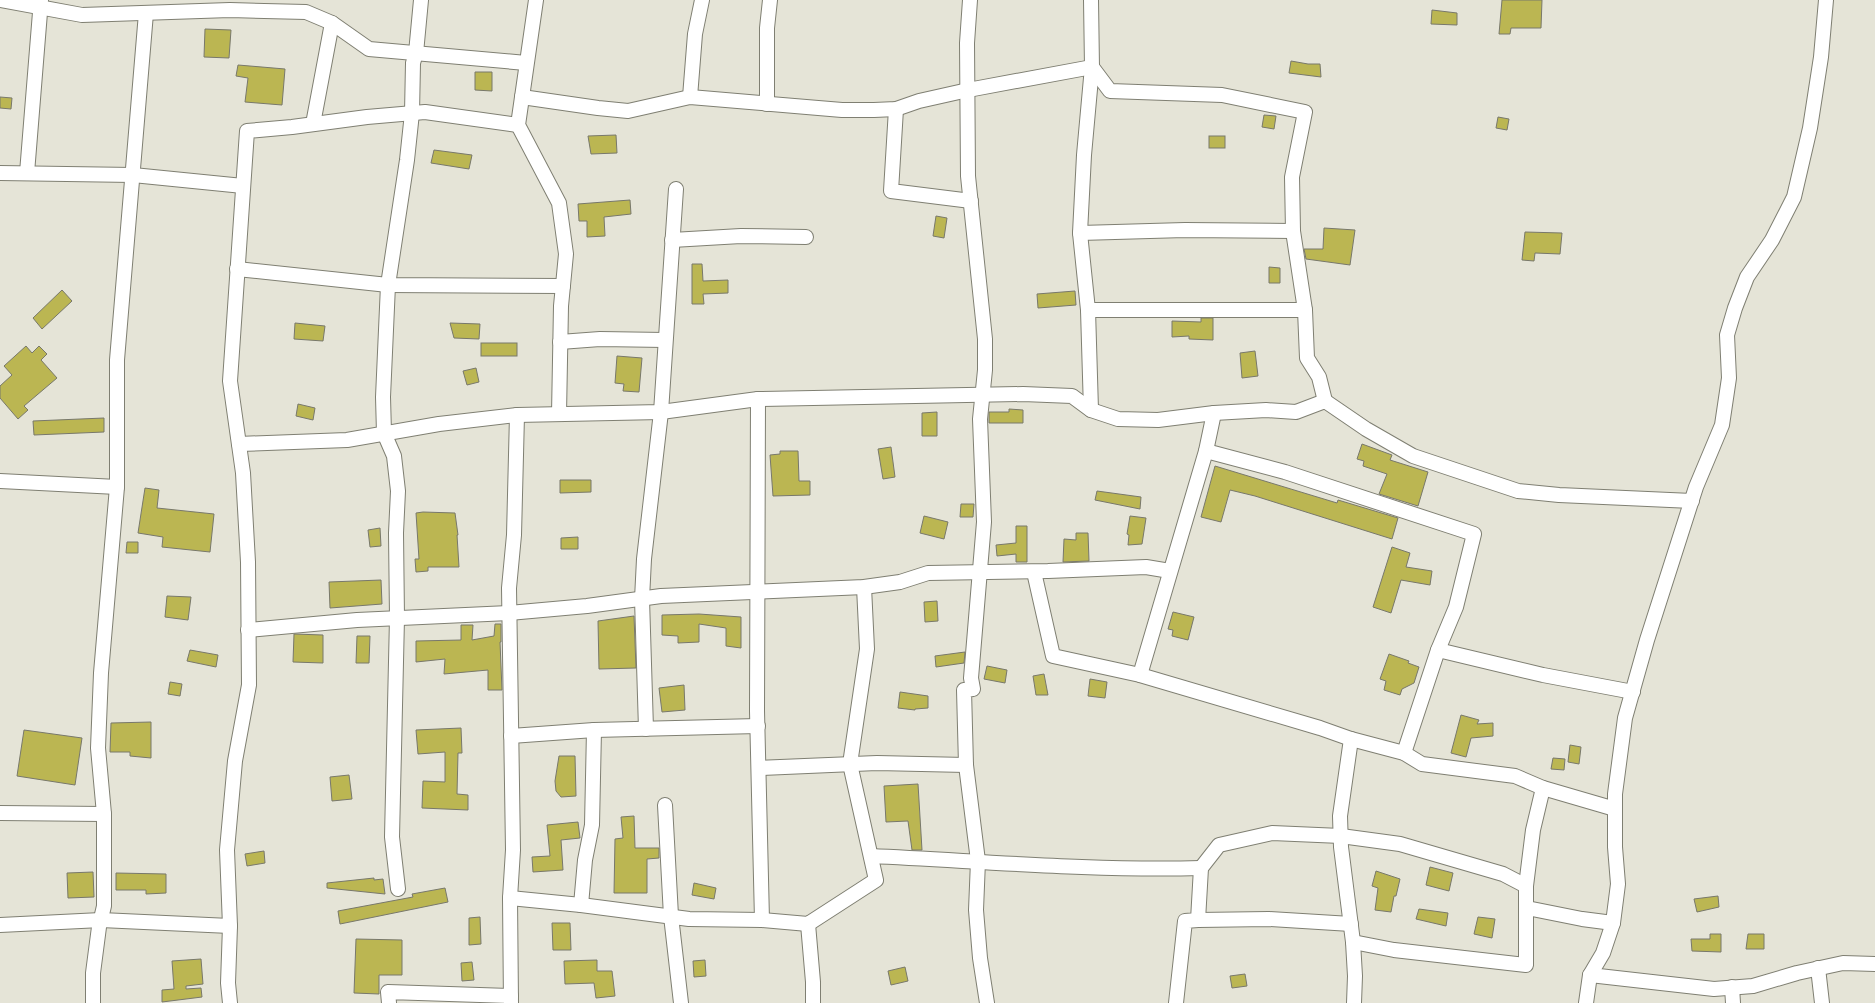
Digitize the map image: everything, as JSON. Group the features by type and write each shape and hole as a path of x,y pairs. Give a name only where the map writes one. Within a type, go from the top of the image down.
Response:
{"street":[{"path":"1,0 41,3 82,15 306,6 369,49 526,63"},
{"path":"398,889 392,837 397,618 396,533 398,491 394,456 384,433 383,396 388,285 412,113 413,63 416,53 421,0"},
{"path":"536,0 518,125 559,203 566,254 560,342 559,414"},
{"path":"690,97 695,34 702,0"},
{"path":"767,104 767,28 770,0"},
{"path":"970,0 967,43 968,176 985,339 985,370 982,395 981,475 984,522 972,678 973,689 964,690 966,765 978,861 976,918 987,1003"},
{"path":"1091,0 1092,67 1084,155 1080,233 1088,310 1091,410"},
{"path":"1586,1003 1590,975 1603,953 1613,923 1618,884 1614,809 1625,718 1647,640 1692,501 1722,425 1729,378 1727,335 1735,308 1747,277 1772,240 1794,197 1811,120 1821,57 1826,0"},
{"path":"27,173 41,3"},
{"path":"93,1003 93,973 100,920 104,906 104,814 98,748 101,673 117,487 117,360 146,13"},
{"path":"313,124 332,23"},
{"path":"522,96 598,108 628,111 690,97 842,110 896,109 919,101 968,90 1092,67"},
{"path":"1092,67 1110,91 1222,95 1305,112 1292,177 1293,231 1305,310 1307,358 1319,377 1325,401 1366,429 1413,456 1518,492 1692,501"},
{"path":"896,109 891,191 971,202"},
{"path":"230,1003 228,983 230,926 227,850 235,761 249,685 248,562 243,473 230,381 247,131 425,112 518,125"},
{"path":"0,173 133,175 243,186"},
{"path":"646,729 642,599 644,559 660,412 676,189"},
{"path":"1080,233 1185,230 1293,231"},
{"path":"672,240 742,236 806,237"},
{"path":"237,269 388,285 563,286"},
{"path":"1088,310 1305,310"},
{"path":"560,342 600,339 665,340"},
{"path":"239,444 347,440 439,424 517,415 660,412 758,399 1023,394 1072,396 1091,410 1118,419 1158,420 1214,413 1266,410 1296,412 1325,401"},
{"path":"758,399 758,768 762,920"},
{"path":"1140,675 1206,451 1214,413"},
{"path":"389,1003 388,992 511,1000 510,898 513,850 509,588 514,535 517,415"},
{"path":"1206,451 1285,472 1474,534 1456,607 1438,650 1404,753"},
{"path":"0,481 117,487"},
{"path":"248,630 397,618 509,613 661,596 864,587 900,582 928,573 1034,572 1146,567 1170,571"},
{"path":"1034,572 1053,656 1140,675 1320,728 1351,739 1404,753 1422,764 1515,776 1543,788 1614,809"},
{"path":"510,898 581,905 689,919 762,920 808,924 876,880 850,764 867,649 864,587"},
{"path":"1438,650 1543,676 1633,692"},
{"path":"511,736 594,730 758,726"},
{"path":"581,905 585,860 592,824 594,730"},
{"path":"1351,739 1340,816 1353,942 1355,976 1354,1003"},
{"path":"758,768 850,764 966,765"},
{"path":"1353,942 1394,950 1526,965 1526,886 1533,830 1543,788"},
{"path":"665,805 671,916 681,1003"},
{"path":"0,813 104,814"},
{"path":"1198,920 1201,868 1219,845 1272,833 1341,836 1400,844 1504,874 1526,886"},
{"path":"871,856 978,861 1018,865 1146,869 1201,868"},
{"path":"1527,908 1582,919 1613,923"},
{"path":"1176,1003 1185,921 1269,919 1351,924"},
{"path":"0,925 100,920 230,926"},
{"path":"808,924 814,982 813,1003"},
{"path":"1590,975 1714,989 1753,986 1818,968 1843,963 1875,964"},
{"path":"1818,968 1822,1003"},
{"path":"1732,987 1733,1003"}],"building":[{"path":"1502,0 1542,0 1541,28 1511,28 1510,34 1499,34"},
{"path":"1432,10 1457,13 1457,25 1431,24"},
{"path":"205,29 231,30 229,58 204,57"},
{"path":"1291,61 1308,64 1320,64 1321,77 1289,73"},
{"path":"238,65 285,69 282,105 245,102 248,78 236,76"},
{"path":"475,72 492,72 492,91 475,90"},
{"path":"0,97 12,98 11,109 0,108"},
{"path":"1264,115 1276,116 1274,129 1262,127"},
{"path":"1498,117 1509,119 1507,130 1496,128"},
{"path":"616,135 617,153 591,154 588,136"},
{"path":"1209,136 1225,136 1225,148 1209,148"},
{"path":"434,150 472,155 469,169 431,163"},
{"path":"630,200 631,214 604,217 605,236 587,237 587,221 579,221 578,204"},
{"path":"936,216 947,218 944,238 933,236"},
{"path":"1324,228 1355,230 1350,265 1306,259 1304,249 1323,249"},
{"path":"1525,232 1562,233 1560,254 1535,253 1534,261 1522,260"},
{"path":"692,264 702,264 703,281 728,280 728,293 703,294 704,304 692,304"},
{"path":"1269,267 1280,268 1280,283 1269,283"},
{"path":"62,290 72,301 42,329 33,318"},
{"path":"1075,291 1076,305 1038,308 1037,294"},
{"path":"1201,318 1213,318 1213,340 1189,339 1189,336 1172,337 1172,321 1201,322"},
{"path":"295,323 325,326 323,341 294,339"},
{"path":"450,323 480,324 479,339 454,338"},
{"path":"481,343 517,343 517,356 481,356"},
{"path":"26,346 32,353 39,346 47,354 41,360 57,378 24,406 28,410 18,419 0,398 0,386 12,375 4,366"},
{"path":"1255,351 1258,376 1242,378 1240,353"},
{"path":"617,356 642,358 639,392 623,391 624,384 615,383"},
{"path":"476,368 479,382 467,385 463,371"},
{"path":"298,404 315,408 313,420 296,416"},
{"path":"1009,409 1023,410 1023,423 989,423 989,412 1009,412"},
{"path":"937,412 937,436 922,436 922,413"},
{"path":"104,418 104,432 34,435 33,421"},
{"path":"1362,444 1392,455 1390,460 1428,472 1418,506 1379,494 1387,474 1363,466 1364,461 1357,459"},
{"path":"891,447 895,477 883,479 878,449"},
{"path":"780,451 798,451 799,481 810,481 810,495 773,496 770,455 780,454"},
{"path":"1215,466 1337,503 1338,500 1398,518 1392,539 1255,496 1230,490 1221,522 1201,517"},
{"path":"560,480 591,480 591,492 560,493"},
{"path":"145,488 159,490 157,508 214,514 210,552 162,547 163,537 138,533"},
{"path":"1097,491 1141,497 1140,509 1095,500"},
{"path":"961,504 974,504 973,517 960,517"},
{"path":"416,513 455,513 458,535 459,567 428,567 428,571 416,572 415,559 419,559"},
{"path":"924,516 948,522 944,539 920,533"},
{"path":"1130,516 1146,518 1142,544 1128,545 1129,535 1127,534"},
{"path":"1016,526 1027,526 1027,562 1016,562 1016,554 997,556 996,545 1016,543"},
{"path":"380,528 381,546 370,547 368,530"},
{"path":"1076,533 1088,533 1089,561 1063,562 1064,539 1076,540"},
{"path":"578,537 578,549 561,549 561,538"},
{"path":"127,542 138,542 138,553 126,553"},
{"path":"1392,547 1410,553 1406,567 1432,571 1430,585 1401,580 1391,613 1373,607"},
{"path":"381,580 382,604 330,608 329,582"},
{"path":"167,596 191,597 188,620 165,617"},
{"path":"937,601 938,621 925,622 924,602"},
{"path":"1173,612 1194,617 1188,640 1172,636 1173,630 1168,629"},
{"path":"699,614 741,617 741,648 726,646 726,628 699,624 699,642 678,643 678,636 662,635 662,615"},
{"path":"634,616 636,668 599,669 598,621"},
{"path":"495,624 501,624 500,642 502,690 488,690 488,670 444,674 445,659 416,662 416,641 461,640 461,625 473,625 472,640 494,636"},
{"path":"294,634 323,635 323,663 293,662"},
{"path":"357,636 370,636 369,663 356,663"},
{"path":"190,650 218,655 216,667 187,661"},
{"path":"965,652 964,663 936,667 935,656"},
{"path":"1389,654 1409,661 1408,663 1419,667 1414,683 1402,689 1400,695 1384,690 1386,681 1380,679"},
{"path":"987,666 1007,670 1005,683 984,679"},
{"path":"1044,674 1048,695 1036,695 1033,676"},
{"path":"1090,679 1107,682 1105,698 1088,696"},
{"path":"170,682 182,684 180,696 168,694"},
{"path":"684,685 685,710 662,712 659,688"},
{"path":"900,692 928,696 928,708 915,710 898,708"},
{"path":"1461,715 1479,720 1477,724 1493,723 1493,736 1471,738 1466,757 1451,753"},
{"path":"151,722 151,758 130,756 130,752 110,752 111,723"},
{"path":"461,728 462,753 458,753 457,794 468,795 468,810 422,808 423,781 445,782 445,752 418,754 416,730"},
{"path":"24,730 82,738 75,785 17,776"},
{"path":"1570,745 1581,747 1579,764 1568,762"},
{"path":"559,756 575,756 576,796 561,797 556,791 555,781"},
{"path":"1553,758 1565,759 1564,770 1551,769"},
{"path":"349,775 352,799 332,801 330,777"},
{"path":"918,784 922,850 912,850 908,821 886,822 884,786"},
{"path":"634,816 635,848 659,848 659,858 647,859 647,893 614,893 615,839 623,838 621,817"},
{"path":"578,822 580,838 561,840 563,870 533,872 532,857 550,856 547,825"},
{"path":"264,851 265,863 247,866 245,854"},
{"path":"1430,867 1453,873 1449,891 1426,885"},
{"path":"1376,871 1400,879 1396,896 1394,896 1391,912 1375,910 1378,888 1372,886"},
{"path":"93,872 94,897 68,898 67,873"},
{"path":"116,873 166,874 166,893 146,894 146,890 116,890"},
{"path":"374,878 374,880 383,879 385,894 327,888 327,883"},
{"path":"694,883 716,888 714,899 692,895"},
{"path":"445,888 448,902 340,924 338,911 413,897 412,894"},
{"path":"1718,896 1719,907 1697,912 1694,899"},
{"path":"1419,909 1448,913 1446,926 1416,919"},
{"path":"480,917 481,944 469,945 469,918"},
{"path":"1478,917 1495,919 1492,938 1474,934"},
{"path":"552,923 570,923 571,950 553,950"},
{"path":"1710,934 1721,934 1721,952 1692,951 1691,939 1710,939"},
{"path":"1748,934 1764,934 1764,949 1746,949"},
{"path":"356,939 402,940 402,975 379,975 379,994 354,993"},
{"path":"201,959 203,984 186,986 186,989 201,988 202,997 162,1002 162,990 174,989 172,961"},
{"path":"597,960 597,971 612,971 615,996 596,998 594,983 565,984 564,961"},
{"path":"705,960 706,976 694,977 693,961"},
{"path":"472,962 474,980 462,981 461,963"},
{"path":"905,967 908,981 891,985 888,971"},
{"path":"1245,974 1247,986 1232,988 1230,976"}]}
